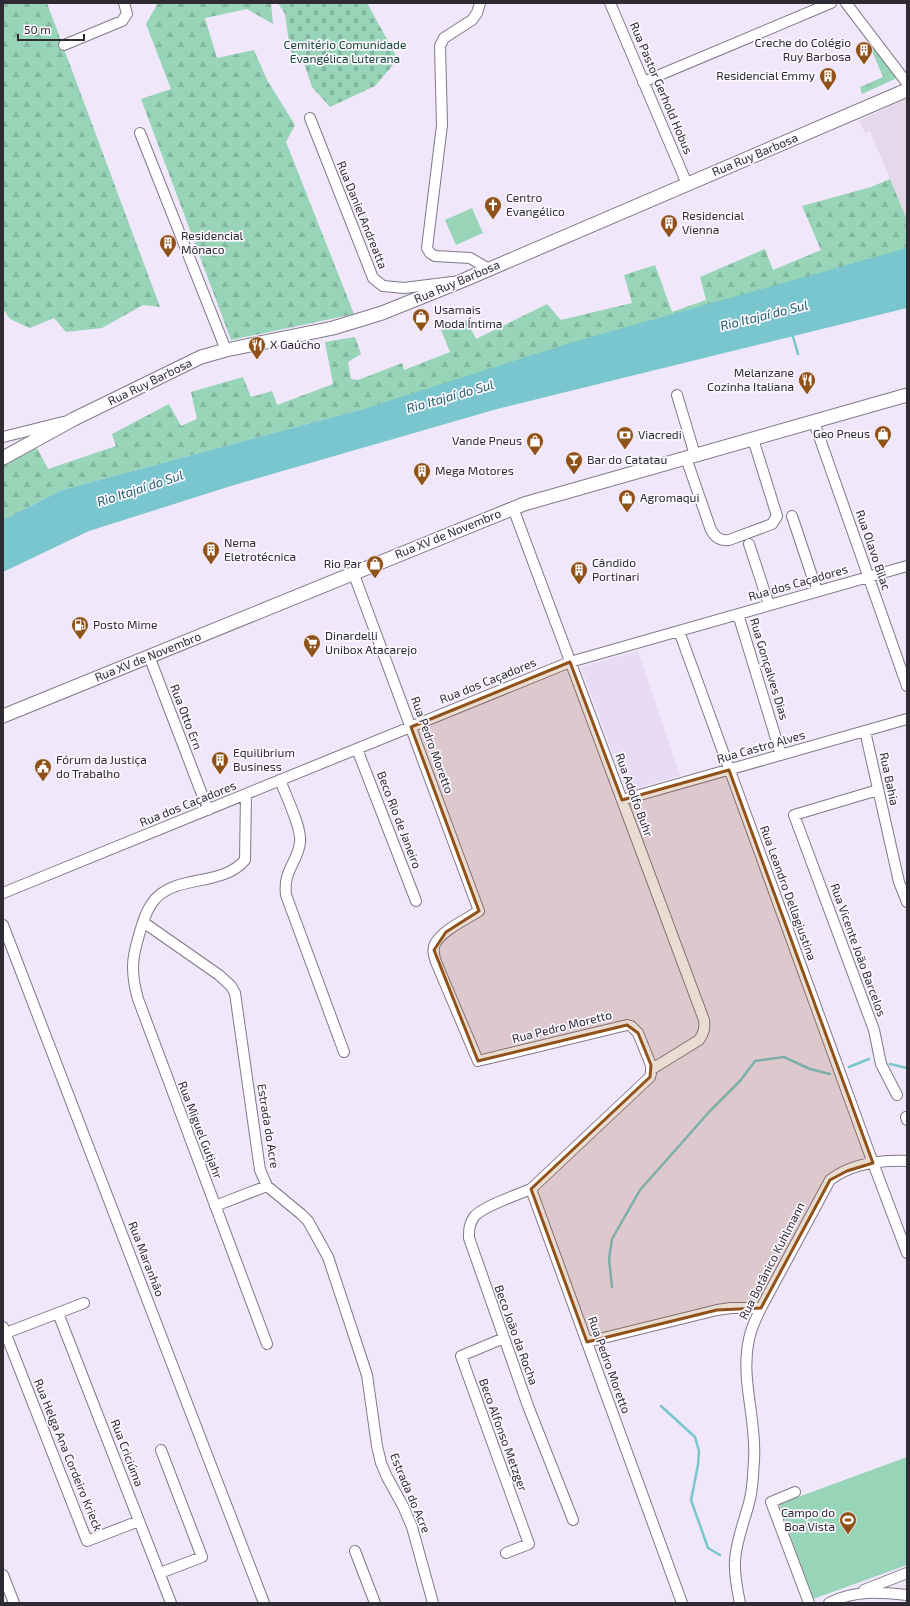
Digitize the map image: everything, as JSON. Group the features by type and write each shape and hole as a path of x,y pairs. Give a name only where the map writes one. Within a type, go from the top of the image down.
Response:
{"main road":[{"name":"Rua Ruy Barbosa","path":"3,458 74,419 201,357 226,350 357,322 403,305 907,90"},
{"name":"Rua XV de Novembro","path":"3,716 513,508 907,395"}],"street":[{"path":"64,45 122,21 127,14 124,3"},
{"path":"480,3 477,13 472,20 444,38 440,46 442,125 427,248 430,253 435,256 470,258 489,269"},
{"name":"Rua Pastor Gerhold Hobus","path":"610,3 687,184"},
{"path":"643,82 831,3"},
{"path":"846,3 907,83"},
{"name":"Rua Daniel Andreatta","path":"310,118 373,278 383,286 404,288 464,280"},
{"path":"140,133 226,350"},
{"path":"678,395 691,456 710,530 718,539 729,540 772,524 777,516 753,439"},
{"path":"3,437 74,419"},
{"name":"Rua Olavo Bilac","path":"814,422 907,686"},
{"name":"Rua Adolfo Buhr","path":"513,508 704,1020 705,1028 703,1036 699,1040 652,1069"},
{"path":"792,516 817,591"},
{"path":"749,544 770,605"},
{"name":"Rua dos Caçadores","path":"3,893 570,662 907,566"},
{"name":"Rua Pedro Moretto","path":"353,572 479,911 446,932 435,944 434,950 436,962 478,1061 626,1025 631,1026 638,1033 652,1069"},
{"name":"Rua Gonçalves Dias","path":"738,614 781,755"},
{"name":"Rua Leandro Dellagiustina","path":"679,631 907,1253"},
{"name":"Rua Otto Ern","path":"149,656 208,810"},
{"name":"Rua Castro Alves","path":"622,800 907,719"},
{"name":"Rua Bahia","path":"865,731 899,882 907,902"},
{"name":"Beco Rio de Janeiro","path":"358,748 416,901"},
{"path":"280,780 298,827 301,841 298,852 287,876 285,885 286,895 344,1052"},
{"name":"Rua Vicente João Barcelos","path":"878,790 794,815 874,1030 881,1064 897,1095"},
{"path":"143,922 152,903 159,895 181,885 222,875 235,869 245,860 246,794"},
{"name":"Estrada do Acre","path":"143,922 219,975 231,986 235,993 261,1174 267,1186 308,1221 328,1257 367,1375 376,1440 381,1463 412,1527 433,1603"},
{"name":"Rua Miguel Gutjahr","path":"143,922 133,958 132,970 136,992 267,1344"},
{"name":"Rua Maranhão","path":"3,925 264,1603"},
{"path":"531,1189 650,1077 652,1069"},
{"name":"Rua Botânico Kuhlmann","path":"740,1603 734,1570 736,1549 750,1498 754,1459 753,1426 747,1372 748,1340 753,1325 830,1180 847,1171 873,1163 907,1161"},
{"path":"215,1206 267,1186"},
{"name":"Rua Pedro Moretto","path":"531,1189 682,1603"},
{"name":"Beco João da Rocha","path":"531,1189 479,1212 474,1217 469,1229 471,1246 573,1520"},
{"path":"4,1330 84,1303"},
{"path":"587,1342 717,1310 731,1308 761,1308"},
{"name":"Rua Criciúma","path":"58,1313 171,1603"},
{"name":"Rua Helga Ana Cordeiro Krieck","path":"4,1330 87,1541 139,1521"},
{"name":"Beco Alfonso Metzger","path":"504,1338 461,1356 529,1544 506,1553"},
{"path":"160,1573 202,1557 161,1450"},
{"path":"795,1492 771,1502 809,1603"},
{"path":"355,1551 375,1603"},
{"path":"829,1603 907,1573"},
{"path":"3,1575 14,1603"},
{"path":"855,1594 872,1592 907,1595"}],"highlighted area":[{"path":"570,662 622,800 729,770 873,1163 847,1171 830,1180 761,1308 717,1310 587,1342 531,1189 650,1077 651,1065 638,1033 627,1025 478,1061 434,950 446,932 479,911 411,727"}],"shaded area":[{"path":"907,99 907,220 870,131 865,133 859,120"},
{"path":"638,651 680,776 626,791 581,667"}],"green space":[{"path":"3,3 47,3 160,307 143,305 102,328 66,332 54,318 30,328 10,319 3,309"},
{"path":"158,3 271,3 273,24 247,9 205,18 217,58 254,50 267,80 295,125 286,142 354,314 231,340 141,99 171,89 146,24"},
{"name":"Cemitério Comunidade Evangélica Luterana","path":"278,3 367,3 398,59 375,86 330,107 312,87 305,66 290,50 285,14"},
{"path":"870,41 897,78 862,94 860,87 883,77 868,42"},
{"path":"890,179 907,220 907,249 363,409 62,490 3,520 3,465 37,448 48,469 116,446 112,434 169,404 181,426 197,419 191,392 243,377 251,397 272,391 277,405 333,384 325,342 355,337 361,354 348,362 351,379 358,380 402,363 404,370 450,352 441,330 467,320 476,339 547,304 561,320 632,303 624,275 655,265 672,312 706,300 700,277 765,249 773,270 821,250 802,206 871,187"},
{"path":"472,208 483,233 456,245 445,220"},
{"name":"Campo do Boa Vista","path":"907,1457 907,1565 813,1599 779,1504"}],"water":[{"name":"Rio Itajaí do Sul","path":"907,248 907,308 497,409 234,485 89,531 3,572 3,520 62,490 363,409 570,343"}],"waterway":[{"path":"792,333 798,354"},
{"path":"612,1287 609,1259 612,1239 640,1190 709,1112 740,1081 755,1061 784,1057 810,1069 830,1074"},
{"path":"849,1067 869,1059"},
{"path":"890,1064 907,1068"},
{"path":"661,1406 695,1437 699,1451 698,1465 691,1500 708,1548 720,1555"}],"place":[{"name":"Creche do Colégio Ruy Barbosa","path":"864,65"},
{"name":"Residencial Emmy","path":"828,91"},
{"name":"Centro Evangélico","path":"493,220"},
{"name":"Residencial Vienna","path":"669,238"},
{"name":"Residencial Mônaco","path":"168,258"},
{"name":"Usamais Moda Íntima","path":"421,332"},
{"name":"X Gaúcho","path":"257,360"},
{"name":"Melanzane Cozinha Italiana","path":"807,395"},
{"name":"Geo Pneus","path":"883,449"},
{"name":"Viacredi","path":"625,450"},
{"name":"Vande Pneus","path":"535,456"},
{"name":"Bar do Catatau","path":"574,475"},
{"name":"Mega Motores","path":"422,486"},
{"name":"Agromaqui","path":"627,513"},
{"name":"Nema Eletrotécnica","path":"211,565"},
{"name":"Rio Par","path":"375,579"},
{"name":"Cândido Portinari","path":"579,585"},
{"name":"Posto Mime","path":"80,640"},
{"name":"Dinardelli Unibox Atacarejo","path":"312,658"},
{"name":"Equilibrium Business","path":"220,775"},
{"name":"Fórum da Justiça do Trabalho","path":"43,782"},
{"name":"Campo do Boa Vista","path":"848,1535"}]}
